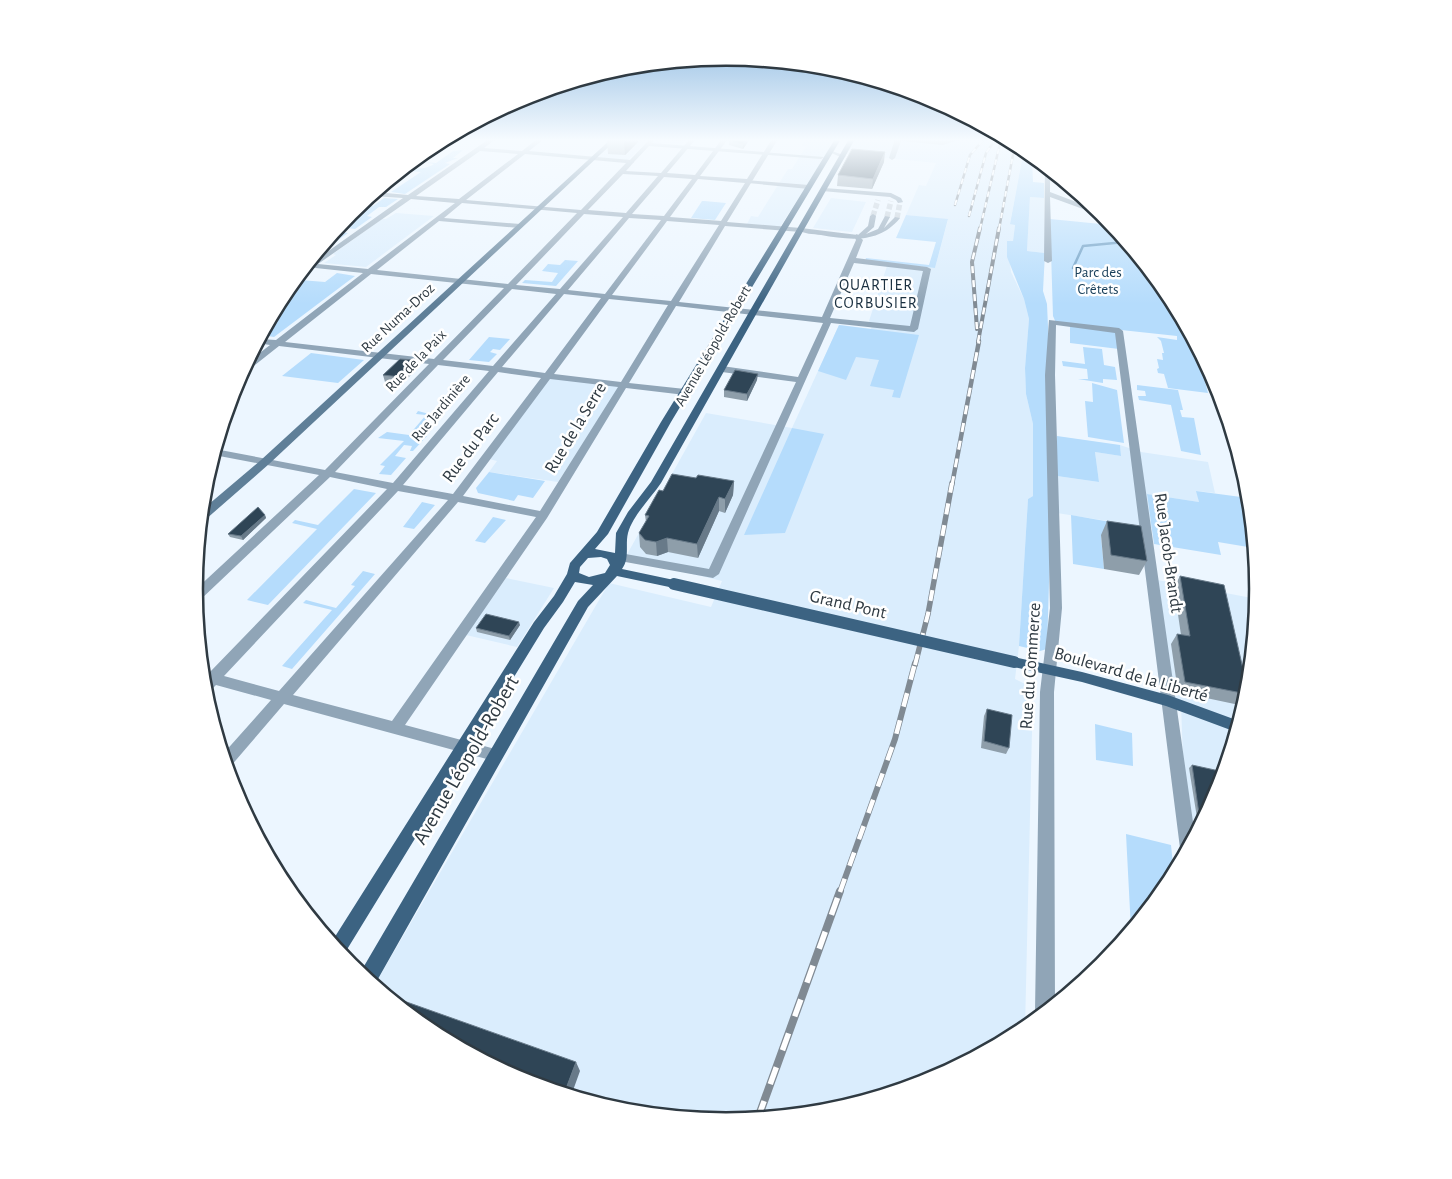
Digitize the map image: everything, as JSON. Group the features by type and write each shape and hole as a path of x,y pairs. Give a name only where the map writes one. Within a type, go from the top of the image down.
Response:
{"main road":[{"name":"Rue Numa-Droz","path":"209,510 265,462 554,194"},
{"name":"Avenue Léopold-Robert","path":"341,943 573,574 574,566 602,534 805,194"},
{"name":"Avenue Léopold-Robert","path":"371,973 494,755 583,604 614,572 620,557 622,533 632,515 656,482 822,194"},
{"path":"573,574 578,578 588,581 602,578 614,572 616,565 611,556 601,553 586,554"},
{"name":"Grand Pont","path":"614,572 1014,662"},
{"name":"Boulevard de la Liberté","path":"1014,662 1168,701 1231,724"}],"street":[{"path":"323,256 413,194"},
{"path":"258,356 279,343 471,194"},
{"name":"Rue de la Paix","path":"203,590 327,474 600,194"},
{"name":"Rue Jardinière","path":"210,677 395,487 644,194"},
{"name":"Rue du Parc","path":"230,756 455,499 684,194"},
{"name":"Rue de la Serre","path":"395,728 543,515 740,194"},
{"path":"872,194 896,197 900,202"},
{"path":"872,194 878,196 878,200"},
{"path":"1047,194 1048,261"},
{"path":"1050,194 1082,207"},
{"path":"382,195 857,236 873,236 884,232 891,228 897,218"},
{"path":"884,195 891,198 891,201"},
{"path":"857,236 866,233 871,227 873,216"},
{"path":"857,236 877,232 887,217"},
{"path":"438,219 520,226"},
{"path":"620,557 713,574 827,323 825,320 860,240 857,236"},
{"path":"315,267 914,329 927,269 851,260"},
{"name":"Rue du Commerce","path":"1045,1005 1047,692 1056,608 1050,375 1052,322"},
{"name":"Rue Jacob-Brandt","path":"1052,322 1119,331 1186,837"},
{"path":"266,342 685,392"},
{"path":"722,369 801,380"},
{"path":"221,453 543,515"},
{"path":"211,682 281,698 494,755"}],"shaded area":[{"path":"772,194 801,194 780,227 747,224 751,216 758,217"},
{"path":"915,194 1015,194 1010,223 1015,224 1013,242 1007,241 1011,272 1024,299 1029,319 1025,368 1026,394 1033,424 1033,496 1028,499 1019,646 1015,679 1033,688 1025,1019 988,1043 957,1059 894,1085 828,1103 760,1112 692,1112 624,1103 558,1085 495,1059 435,1025 407,1005 378,980 609,583 711,607 722,581 625,558 706,413 792,428 839,325 871,329 872,325 869,321 888,263 935,268 948,220 906,215"},
{"path":"1030,197 1044,198 1045,253 1027,251"},
{"path":"831,198 866,202 852,232 813,228"},
{"path":"396,213 434,216 366,267 324,263 336,255 333,254 382,219 386,219"},
{"path":"549,377 620,386 558,482 489,472 497,461 489,459"},
{"path":"1120,445 1141,452 1208,462 1215,493 1197,491 1199,502 1147,494 1152,528 1057,513 1057,476 1099,482 1095,452 1121,456"},
{"path":"506,578 554,588 517,647 466,635"},
{"path":"1147,578 1249,597 1245,658 1231,725 1209,790 1193,824 1183,760 1181,703 1162,696"}],"green space":[{"path":"1016,194 1044,194 1044,198 1030,197 1027,251 1045,253 1043,291 1047,304 1048,327 1050,549 1047,649 1040,651 1019,646 1028,499 1033,496 1033,424 1026,394 1025,368 1029,319 1024,299 1007,257 1007,241 1013,241 1015,225 1010,224"},
{"path":"384,198 398,199 386,207 379,207 367,216 372,217 355,229 348,228 371,206"},
{"path":"702,201 726,203 715,220 691,218"},
{"path":"906,215 948,219 935,268 865,261 866,258 929,265 936,242 896,238"},
{"name":"Parc des Crêtets","path":"1050,219 1100,224 1119,244 1161,299 1195,358 1204,378 1208,393 1168,388 1164,374 1158,373 1157,359 1163,360 1162,353 1164,353 1161,341 1157,337 1177,340 1177,336 1056,323 1053,316"},
{"path":"344,232 348,233 334,243"},
{"path":"565,260 578,261 556,286 522,283 525,280 552,282 558,273 542,271 548,264 560,265"},
{"path":"337,273 355,276 274,337 269,336 304,280 325,282"},
{"path":"839,325 919,335 900,398 892,397 894,390 870,386 879,360 856,357 846,380 818,371"},
{"path":"1070,326 1117,332 1119,349 1070,343"},
{"path":"489,337 510,339 500,350 493,349 490,352 497,354 489,362 469,360"},
{"path":"1083,347 1102,349 1104,365 1115,367 1117,380 1103,379 1103,383 1078,379 1088,379 1087,369 1063,366 1062,361 1085,364"},
{"path":"311,353 364,360 338,383 282,376"},
{"path":"1092,383 1117,390 1124,443 1088,437 1085,401 1093,402"},
{"path":"1137,385 1178,390 1183,410 1180,410 1182,417 1194,418 1201,455 1181,451 1171,405 1139,400 1138,396 1146,396 1145,391 1137,390"},
{"path":"418,411 433,415 416,434 427,436 413,451 410,451 412,446 404,445 395,456 406,458 391,475 379,474 385,466 380,465 404,441 378,438 387,432 409,435 426,415 416,414"},
{"path":"792,428 824,434 785,533 744,535"},
{"path":"1057,436 1120,445 1121,456 1095,452 1099,482 1057,476"},
{"path":"489,472 545,481 533,498 518,495 514,501 478,493 476,488"},
{"path":"354,489 376,493 268,605 247,600 317,529 292,523 295,520 318,525"},
{"path":"1196,491 1241,497 1247,547 1218,542 1221,555 1154,544 1147,494 1199,502"},
{"path":"422,502 435,505 414,529 403,527"},
{"path":"1071,515 1133,526 1101,536 1104,569 1073,564"},
{"path":"493,517 506,520 485,543 475,541"},
{"path":"363,571 375,574 292,669 282,666 332,610 303,603 306,600 336,608 355,586 351,585"},
{"path":"1095,724 1132,733 1133,766 1096,760"},
{"path":"1126,834 1171,845 1173,861 1131,921"}],"building":[{"path":"400,359 417,360 400,377 383,375"},
{"path":"735,370 758,374 747,394 724,390"},
{"path":"672,474 696,478 698,475 734,481 725,499 719,497 697,544 667,538 656,542 645,540 639,533 649,516 645,515 659,490 663,491"},
{"path":"258,507 265,515 241,536 228,534"},
{"path":"1107,521 1141,526 1147,561 1111,555"},
{"path":"1180,576 1224,585 1243,669 1239,692 1185,682 1177,634 1190,636"},
{"path":"486,614 519,622 509,636 476,628"},
{"path":"987,709 1012,715 1009,748 984,741"},
{"path":"1192,765 1216,770 1199,813"},
{"path":"401,1000 576,1062 566,1088 558,1085 526,1073 464,1043"}],"waterway":[{"path":"1073,268 1083,246 1118,243"}],"tunnel":[{"path":"873,216 878,200"},
{"path":"887,217 891,201"},
{"path":"897,218 900,202"}],"railway":[{"path":"955,205 958,194"},
{"path":"969,216 975,194"},
{"path":"980,229 988,194"},
{"path":"999,229 1006,194"},
{"path":"977,329 972,262 980,228"},
{"path":"978,342 999,228"},
{"path":"952,485 979,341"},
{"path":"915,665 928,614 952,483"},
{"path":"840,892 895,739 915,663"},
{"path":"760,1112 840,891"}],"district":[{"name":"QUARTIER CORBUSIER","path":"876,294"}]}
